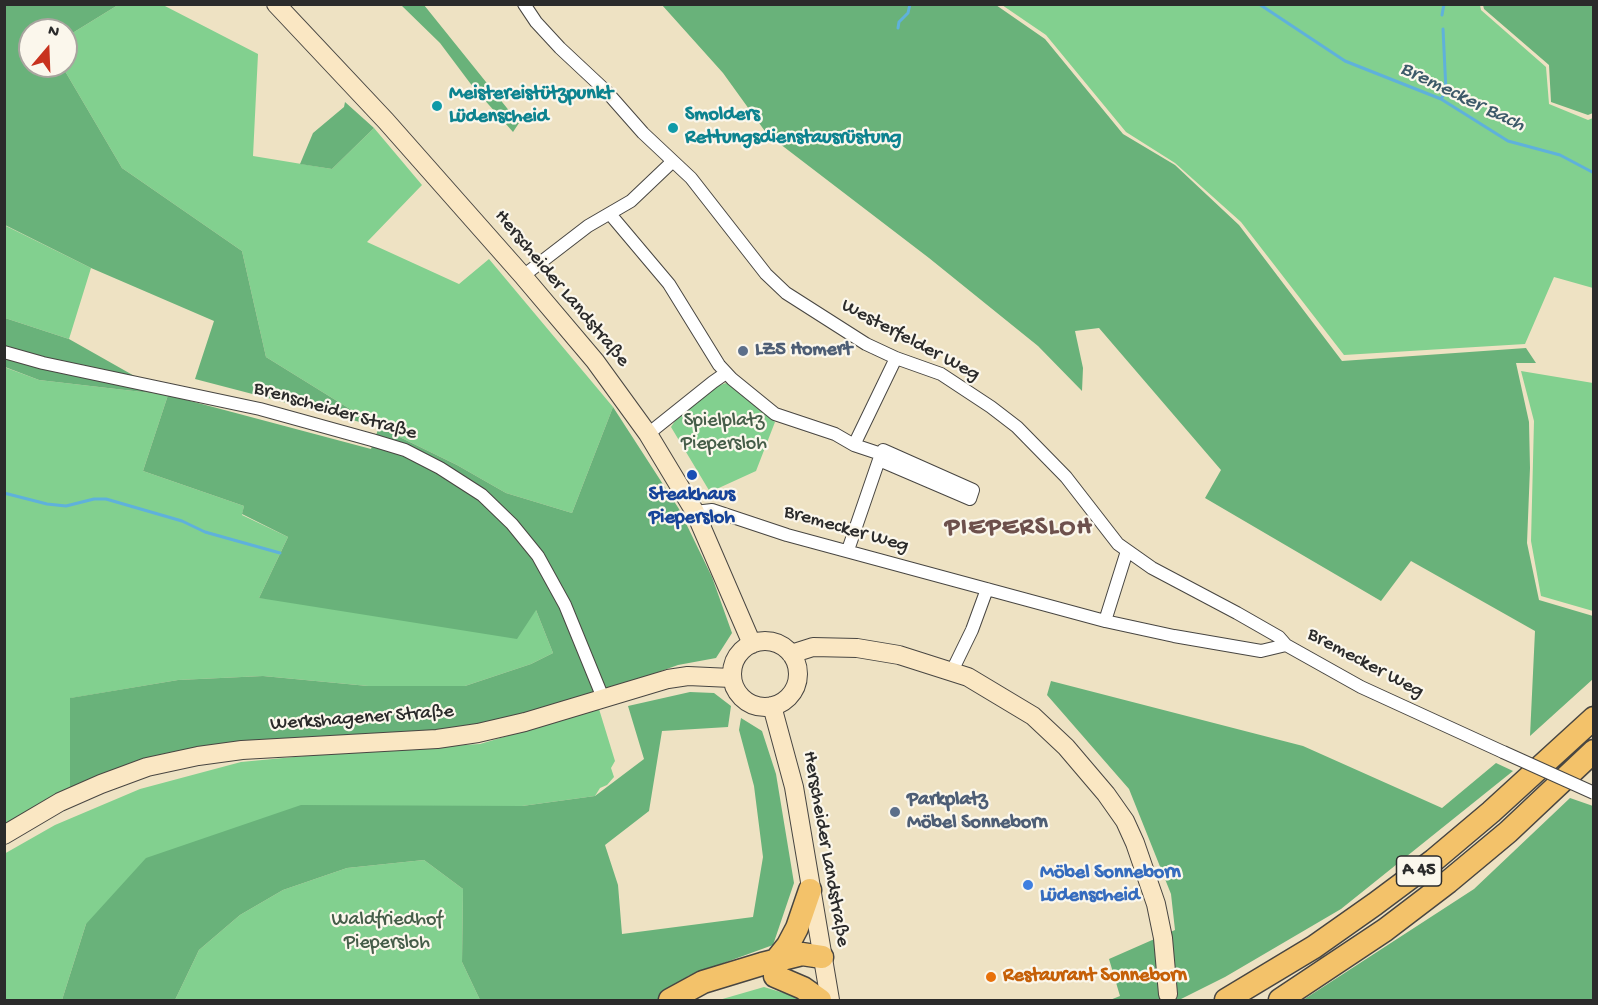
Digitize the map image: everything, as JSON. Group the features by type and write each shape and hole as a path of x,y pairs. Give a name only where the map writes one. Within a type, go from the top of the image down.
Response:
{"highway":[{"name":"A 45","path":"1226,1000 1314,947 1434,860 1491,812 1593,718"},
{"name":"A 45","path":"1280,1000 1385,930 1448,882 1508,832 1593,751"},
{"path":"776,968 797,928 810,890"},
{"path":"688,1000 776,968 802,954 822,957"},
{"path":"670,1000 703,982 776,968 820,1000"}],"main road":[{"name":"Herscheider Landstraße","path":"276,4 386,121 595,361 648,434 695,512 752,644"},
{"path":"764,641 775,642 791,654 798,669 795,687 786,700 772,706 758,706 743,699 731,678 736,656 745,647 764,641"},
{"path":"791,654 813,647 857,648 899,655 952,671 994,691 1033,716 1066,747 1118,810 1135,843 1156,904 1163,938 1167,994"},
{"name":"Werkshagener Straße","path":"4,835 60,802 147,767 198,756 242,750 437,739 478,733 525,722 668,680 688,676 731,678"},
{"name":"Herscheider Landstraße","path":"772,706 794,787 830,1000"}],"street":[{"name":"Westerfelder Weg","path":"524,4 549,36 606,91 643,133 691,178 774,282 786,293 866,344 948,378 1017,427 1066,477 1111,536 1128,551 1152,567 1279,637 1286,645"},
{"path":"523,276 583,230 631,201 672,162"},
{"path":"610,214 669,284 700,338 719,365 775,414 835,434 854,445 880,457 970,499 973,490 883,450 880,457 848,550"},
{"name":"Brenscheider Straße","path":"4,352 43,363 207,397 280,415 405,450 440,468 469,486 498,510 538,556 565,605 603,698"},
{"path":"854,445 896,358"},
{"path":"648,434 726,373"},
{"name":"Bremecker Weg","path":"695,512 712,510 787,535 1105,621 1261,651 1286,645 1361,687 1593,793"},
{"path":"1105,621 1128,551"},
{"path":"952,671 972,630 987,590"}],"green space":[{"path":"4,5 118,5 78,30 78,18 18,18 18,78 69,78 122,168 242,251 266,357 379,427 195,379 214,321 91,268 5,225"},
{"path":"118,5 163,5 258,54 253,156 332,169 374,128 422,185 367,242 459,284 489,259 613,407 572,513 506,493 457,465 379,427 266,357 242,251 122,168 69,78 78,78 78,30"},
{"path":"401,5 424,5 519,123 513,132 473,87 440,43"},
{"path":"662,5 996,5 1045,39 1123,134 1175,165 1239,225 1342,361 1526,348 1536,363 1516,363 1529,422 1527,543 1539,600 1593,616 1593,679 1530,736 1535,631 1411,561 1381,601 1205,498 1221,470 1099,328 1075,331 1083,368 1082,391 1038,346 929,258 767,134 723,73"},
{"path":"1002,5 1480,5 1481,10 1546,67 1549,104 1588,120 1593,118 1593,288 1554,277 1525,344 1344,355 1241,222 1175,163 1126,132 1046,35"},
{"path":"1483,5 1593,5 1593,113 1588,115 1551,102 1549,65 1484,9"},
{"path":"345,102 374,128 332,169 300,164 313,133 344,107"},
{"path":"4,225 91,268 69,339 5,318"},
{"path":"5,318 69,339 168,395 39,380 5,367"},
{"path":"4,367 39,380 168,395 143,471 244,506 242,515 288,537 259,598 536,610 553,653 531,664 465,686 368,686 263,676 178,680 71,698 70,792 5,831"},
{"path":"1521,371 1593,383 1593,611 1541,596 1531,541 1534,421"},
{"name":"Spielplatz Piepersloh","path":"726,383 733,386 775,422 756,471 710,492 671,427 715,387"},
{"path":"168,395 371,449 379,427 457,465 506,493 572,513 613,407 679,509 712,577 732,633 716,658 678,665 611,689 478,727 396,734 254,740 209,747 70,792 70,698 178,680 263,676 368,686 465,686 531,664 553,653 536,610 517,639 259,598 288,537 242,514 244,506 143,471"},
{"path":"1051,681 1303,746 1442,808 1496,763 1513,771 1341,909 1225,977 1179,1000 1110,1000 1120,996 1109,959 1175,930 1171,894 1129,789 1047,695"},
{"path":"690,692 714,693 731,706 728,727 662,731 649,811 605,845 618,885 622,934 753,917 763,857 754,786 739,730 741,718 762,731 776,774 794,883 773,945 688,976 660,1000 480,1000 462,962 463,889 424,860 347,868 283,890 240,915 199,950 175,1000 62,1000 86,924 146,858 301,805 522,806 595,796 644,759 628,706"},
{"path":"599,709 615,761 611,768 614,777 607,785 600,788 595,796 522,806 86,924 62,1000 5,1000 4,854 55,825 140,789 241,762 347,752 480,744"},
{"path":"1570,798 1593,806 1593,1000 1303,1000 1474,889"},
{"name":"Waldfriedhof Piepersloh","path":"424,860 463,889 462,962 480,1000 175,1000 199,950 240,915 283,890 347,868"},
{"path":"764,987 801,1000 719,1000"}],"waterway":[{"path":"898,28 899,22 908,13 910,4"},
{"name":"Bremecker Bach","path":"1259,4 1345,61 1441,99 1508,141 1560,155 1594,173"},
{"path":"1442,15 1444,4"},
{"path":"1441,99 1446,91 1443,29"},
{"path":"4,493 47,504 66,506 94,499 106,499 182,521 205,532 280,553"}],"place":[{"name":"Meistereistützpunkt Lüdenscheid","path":"437,106"},
{"name":"Smolders Rettungsdienstausrüstung","path":"673,128"},
{"name":"LZ5 Homert","path":"743,351"},
{"name":"Steakhaus Piepersloh","path":"692,475"},
{"name":"Parkplatz Möbel Sonneborn","path":"895,812"},
{"name":"Möbel Sonneborn Lüdenscheid","path":"1028,885"},
{"name":"Restaurant Sonneborn","path":"991,977"}],"district":[{"name":"PIEPERSLOH","path":"1019,529"}]}
